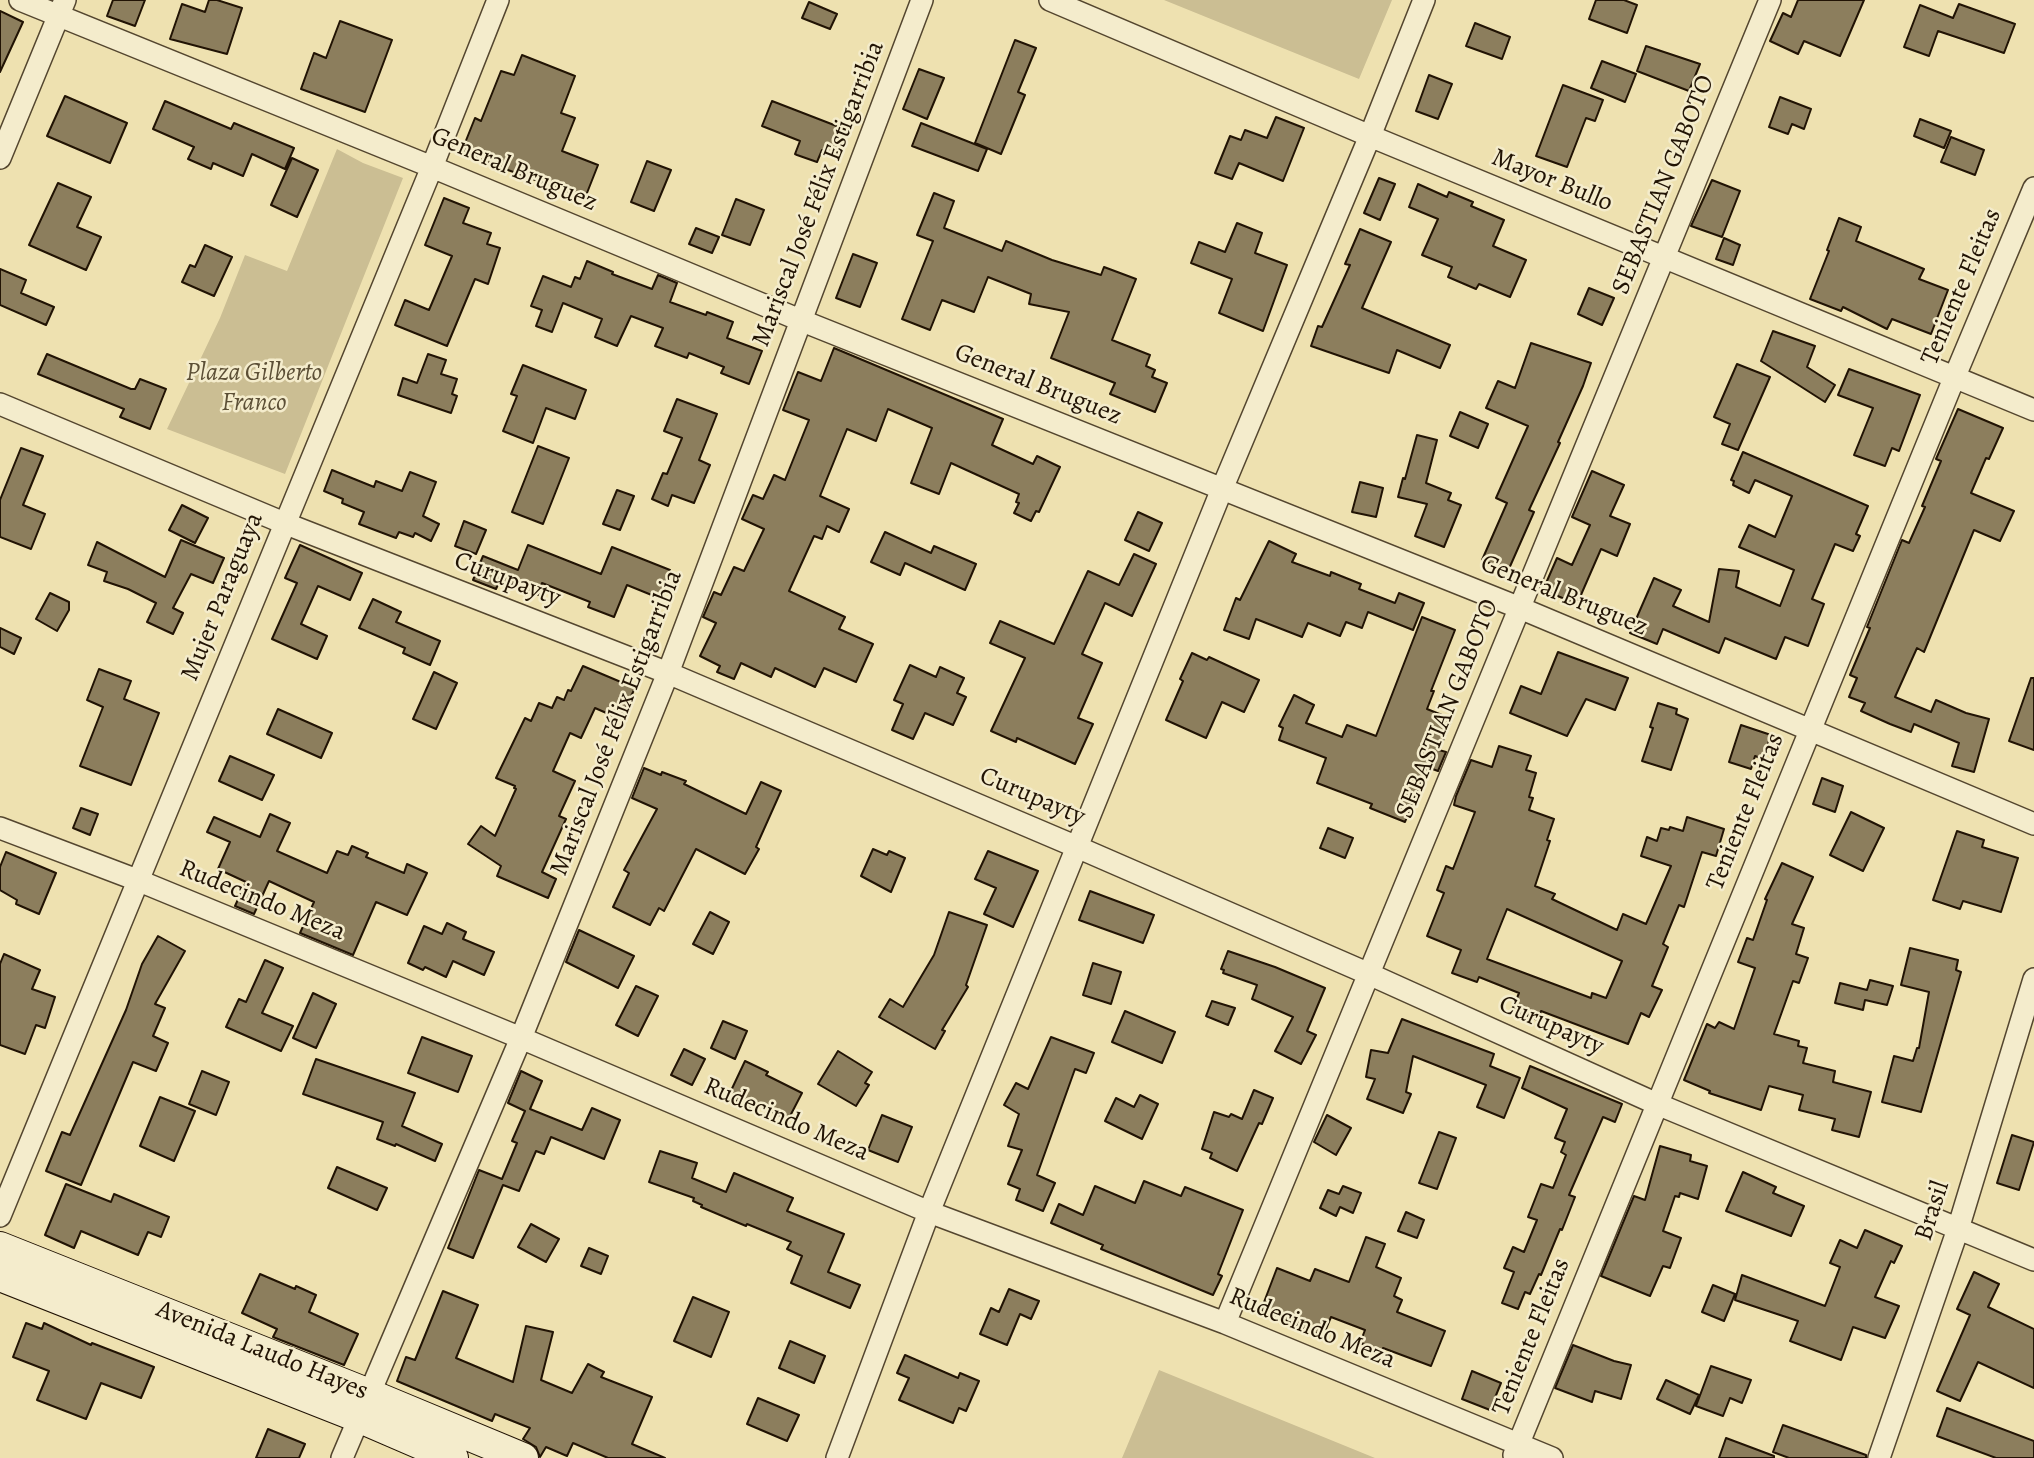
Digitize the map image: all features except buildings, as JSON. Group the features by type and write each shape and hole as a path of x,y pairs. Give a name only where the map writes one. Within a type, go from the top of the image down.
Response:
{"street":[{"name":"General Bruguez","path":"20,0 62,8 432,167 800,320 1520,608 2034,824"},
{"name":"Mujer Paraguaya","path":"0,1216 432,167 498,0"},
{"name":"Mariscal José Félix Estigarribia","path":"342,1458 522,1038 668,674 922,0"},
{"name":"Mayor Bullo","path":"1050,0 1370,136 2034,410"},
{"path":"837,1458 929,1212 1222,489 1424,0"},
{"name":"SEBASTIAN GABOTO","path":"1225,1323 1770,0"},
{"path":"0,158 62,8"},
{"name":"Teniente Fleitas","path":"1516,1451 2034,188"},
{"name":"Curupayty","path":"0,404 284,523 668,674 1077,847 1657,1104 2034,1260"},
{"name":"Rudecindo Meza","path":"0,828 137,880 522,1038 929,1212 1225,1323 1516,1451 1552,1458"},
{"name":"Brasil","path":"1879,1458 1958,1230 2034,979"},
{"name":"Avenida Laudo Hayes","path":"0,1247 364,1406 453,1458"},
{"name":"Avenida Laudo Hayes","path":"0,1276 364,1406 523,1458"}],"green space":[{"path":"1164,0 1392,0 1359,79"},
{"name":"Plaza Gilberto Franco","path":"337,149 363,163 403,178 285,474 167,429 220,318 245,255 287,271"},
{"path":"1159,1370 1375,1458 1122,1458"}]}
